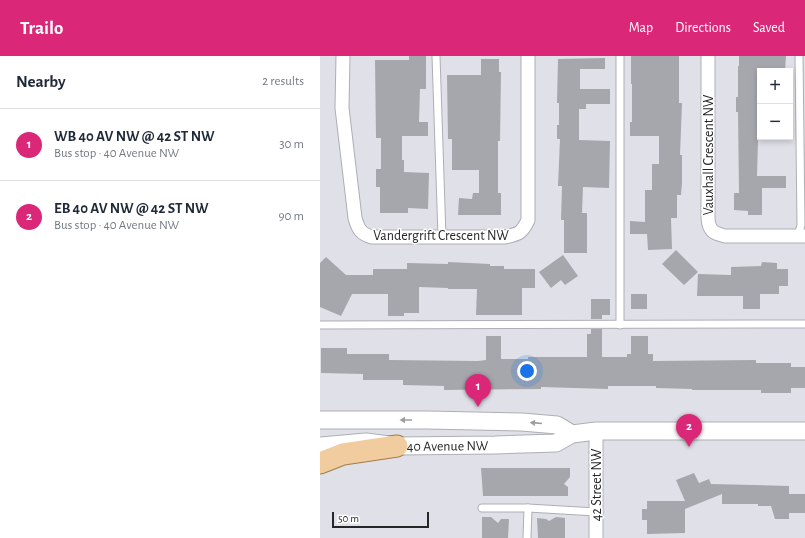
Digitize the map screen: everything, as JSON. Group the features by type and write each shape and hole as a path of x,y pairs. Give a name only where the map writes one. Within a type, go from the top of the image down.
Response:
{"main road":[{"path":"320,463 343,454 397,446"}],"street":[{"name":"Vandergrift Crescent NW","path":"343,56 342,108 355,218 360,231 372,237 505,237 515,235 523,231 528,220 528,56"},
{"name":"Vauxhall Crescent NW","path":"708,56 708,218 712,231 716,234 725,236 802,236"},
{"name":"40 Avenue NW","path":"320,420 522,422 557,425 572,434"},
{"name":"40 Avenue NW","path":"320,446 366,442 397,446 556,443 572,434 596,431 805,431"},
{"name":"42 Street NW","path":"596,431 596,538"}],"lane":[{"path":"436,56 442,237"},
{"path":"620,56 620,325"},
{"path":"799,56 802,236"},
{"path":"320,325 805,324"},
{"path":"482,508 528,508 596,512"},
{"path":"527,538 528,508"}],"building":[{"path":"409,56 426,56 426,89 420,89 419,122 428,122 428,136 402,136 402,160 404,160 404,172 429,173 428,209 408,208 408,213 380,213 380,187 376,187 376,169 381,169 381,138 376,138 375,60 409,60"},
{"path":"631,56 679,56 679,103 682,103 680,155 682,155 682,183 681,195 677,195 677,218 671,218 672,249 648,250 647,234 630,234 630,221 645,222 645,190 652,190 652,164 659,164 659,136 630,136 630,122 632,122"},
{"path":"739,56 786,56 785,68 757,68 757,176 786,176 786,188 762,188 762,215 748,215 748,211 734,210 734,193 739,193 738,112 736,112 736,97 738,97"},
{"path":"605,58 605,69 580,69 580,89 610,89 610,104 586,104 586,109 579,109 579,140 610,141 609,188 583,187 582,213 587,213 587,253 564,253 564,220 561,220 562,186 558,186 560,139 557,139 557,125 559,125 559,103 557,103 558,59"},
{"path":"481,59 499,59 499,72 501,72 500,141 498,141 498,193 501,193 501,215 458,215 459,198 472,199 473,193 479,193 479,170 452,170 452,139 448,139 447,75 481,75"},
{"path":"676,250 698,272 684,285 662,264"},
{"path":"563,255 578,276 565,285 561,280 551,288 539,272"},
{"path":"326,257 346,275 373,275 373,269 407,269 407,263 448,264 448,262 490,264 490,266 504,266 504,269 535,269 535,288 522,288 522,315 476,315 477,289 419,287 419,313 404,313 404,316 388,316 388,294 352,294 341,316 320,307 320,263"},
{"path":"762,262 777,263 777,269 788,269 788,286 779,286 779,294 760,294 760,309 743,309 743,296 697,296 698,274 731,275 731,267 761,266"},
{"path":"631,294 647,294 647,309 631,309"},
{"path":"591,299 610,299 610,315 602,315 602,319 591,319"},
{"path":"591,329 602,329 602,357 627,357 627,354 631,354 631,336 648,336 648,354 653,354 653,361 756,360 756,363 791,363 791,367 805,367 805,388 791,388 791,393 761,393 761,390 692,390 656,388 656,386 608,386 608,389 541,387 541,389 444,390 444,386 403,385 403,380 363,380 363,374 321,373 321,348 347,348 347,354 389,354 389,360 478,361 486,360 486,336 501,336 501,359 528,359 528,357 587,357 587,334 591,334"},
{"path":"481,468 570,468 570,477 564,484 568,487 568,496 483,496"},
{"path":"694,473 699,483 709,479 711,484 789,486 789,494 805,494 805,513 789,513 789,519 775,519 771,506 758,506 758,504 722,504 722,494 685,509 685,533 647,534 647,520 642,520 642,509 647,509 647,501 685,501 676,480"},
{"path":"482,517 491,517 498,523 501,519 509,519 508,538 482,538"},
{"path":"556,517 565,518 565,538 538,538 537,518 546,519 549,521"}],"place":[{"name":"WB 40 AV NW @ 42 ST NW","path":"478,407"},
{"name":"EB 40 AV NW @ 42 ST NW","path":"689,447"}]}
